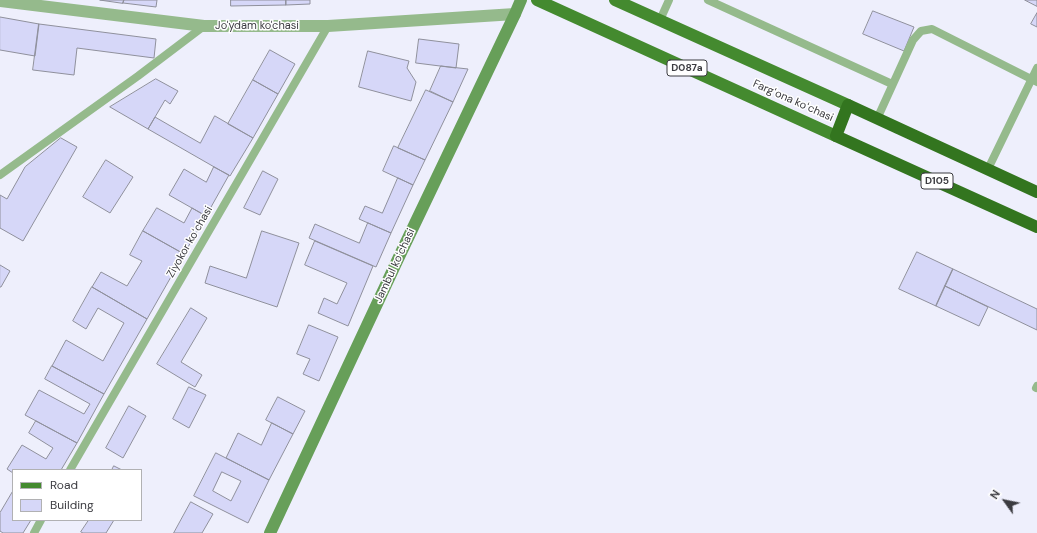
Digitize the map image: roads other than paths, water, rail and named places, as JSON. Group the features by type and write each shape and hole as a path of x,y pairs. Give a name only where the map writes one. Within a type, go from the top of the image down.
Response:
{"highway":[{"path":"836,136 848,105"},
{"name":"Fargʻona koʻchasi","path":"848,105 1037,192"},
{"name":"Fargʻona koʻchasi","path":"836,136 1037,227"}],"main road":[{"name":"Fargʻona koʻchasi","path":"538,0 836,136"},
{"name":"Fargʻona koʻchasi","path":"615,0 848,105"}],"street":[{"name":"Jambul koʻchasi","path":"270,533 394,266 521,0"},
{"name":"Jo'ydam ko'chasi","path":"0,1 204,26 328,26 515,14"}],"lane":[{"path":"660,20 669,0"},
{"path":"708,0 892,84"},
{"path":"0,175 138,76 204,26"},
{"name":"Ziyokor koʻchasi","path":"71,469 328,26"},
{"path":"877,119 913,40 921,31 932,29 1034,81"},
{"path":"988,169 1034,81 1037,68"},
{"path":"34,533 40,521"}]}
